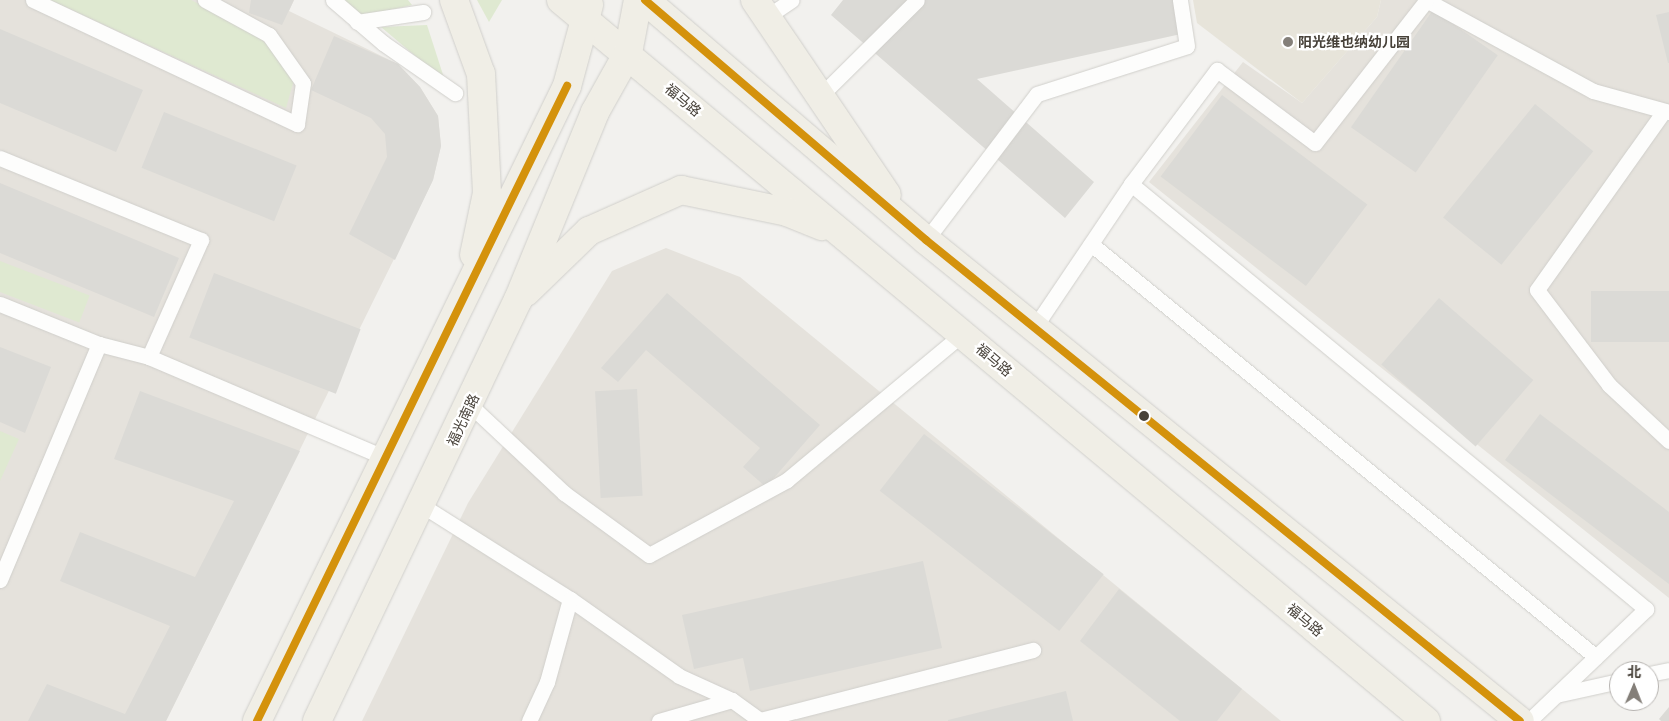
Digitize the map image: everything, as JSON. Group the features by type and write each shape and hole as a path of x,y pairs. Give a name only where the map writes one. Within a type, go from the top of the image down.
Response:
{"main road":[{"path":"454,0 480,74 487,193 465,296"},
{"name":"福马路","path":"560,0 588,11 628,53 1426,721"},
{"name":"福光南路","path":"317,721 423,506 518,300 594,112 628,53 638,0"},
{"path":"645,0 916,231 1520,721"},
{"path":"760,9 916,231"},
{"path":"257,721 567,86 588,11"},
{"path":"518,300 589,231 680,190 787,212 845,236"}],"lane":[{"path":"33,0 297,124 303,83 269,35 204,0"},
{"path":"333,0 357,22 455,93"},
{"path":"760,9 792,0"},
{"path":"820,96 917,0"},
{"path":"916,231 1037,94 1187,46 1180,0"},
{"path":"1034,328 1131,184 1217,70 1315,143 1426,1 1594,91 1667,112 1537,290 1609,385 1669,441"},
{"path":"357,22 423,12"},
{"path":"0,158 201,240 149,357"},
{"path":"1131,184 1646,610 1529,721"},
{"path":"1091,244 1596,657"},
{"path":"0,304 99,344 149,357 386,458"},
{"path":"470,405 564,493 649,555 787,480 962,334"},
{"path":"0,580 99,344"},
{"path":"423,506 570,599 679,676 732,700 760,721 1034,650"},
{"path":"529,721 548,682 570,599"},
{"path":"1556,695 1609,683"},
{"path":"659,721 732,700"}],"shaded area":[{"path":"0,0 294,0 289,11 398,64 420,87 438,116 441,146 433,180 166,721 0,721"},
{"name":"阳光维也纳幼儿园","path":"1193,0 1381,0 1377,17 1302,103 1197,23"},
{"path":"1381,0 1669,0 1669,598 1149,182 1243,62 1302,103 1377,17"},
{"path":"666,248 740,277 1281,721 362,721 468,503 612,271"}],"green space":[{"path":"50,0 191,0 265,37 294,80 286,108"},
{"path":"344,0 408,0 412,5 360,17"},
{"path":"477,0 502,0 489,22"},
{"path":"427,25 445,81 381,27"},
{"path":"0,261 90,295 79,322 0,292"},
{"path":"0,431 19,439 0,481"}],"building":[{"path":"251,0 294,0 282,25 249,13"},
{"path":"843,0 1175,0 1181,34 977,79 1094,182 1065,218 831,15"},
{"path":"1433,10 1498,55 1416,172 1351,127"},
{"path":"1669,12 1669,63 1668,63 1656,15"},
{"path":"0,29 143,90 116,152 0,103"},
{"path":"334,36 398,64 420,87 438,116 441,146 433,180 395,260 349,234 387,157 385,134 371,118 311,90"},
{"path":"1222,95 1367,205 1306,286 1161,176"},
{"path":"1535,104 1593,151 1501,265 1443,217"},
{"path":"164,112 297,166 274,221 142,168"},
{"path":"0,183 179,258 154,317 0,253"},
{"path":"214,273 361,329 336,394 189,337"},
{"path":"1591,291 1669,291 1669,342 1591,342"},
{"path":"667,293 820,425 766,487 743,467 760,448 646,350 618,382 601,368"},
{"path":"1439,298 1533,380 1476,446 1381,364"},
{"path":"0,347 51,367 25,433 0,422"},
{"path":"637,389 643,496 601,498 595,391"},
{"path":"140,391 300,451 166,721 28,721 47,684 125,714 170,626 60,581 80,532 195,577 234,501 114,459"},
{"path":"1540,414 1669,512 1669,584 1505,460"},
{"path":"924,434 1104,574 1059,631 880,491"},
{"path":"923,561 942,648 750,691 743,658 694,669 682,615"},
{"path":"1119,589 1242,689 1217,721 1180,721 1080,641"},
{"path":"1066,691 1073,721 948,721 948,720"},
{"path":"1669,707 1669,721 1661,721 1659,719"}],"transit line":[{"path":"645,0 926,240 1520,721"},
{"path":"257,721 567,86"}],"place":[{"name":"阳光维也纳幼儿园","path":"1288,42"}]}
